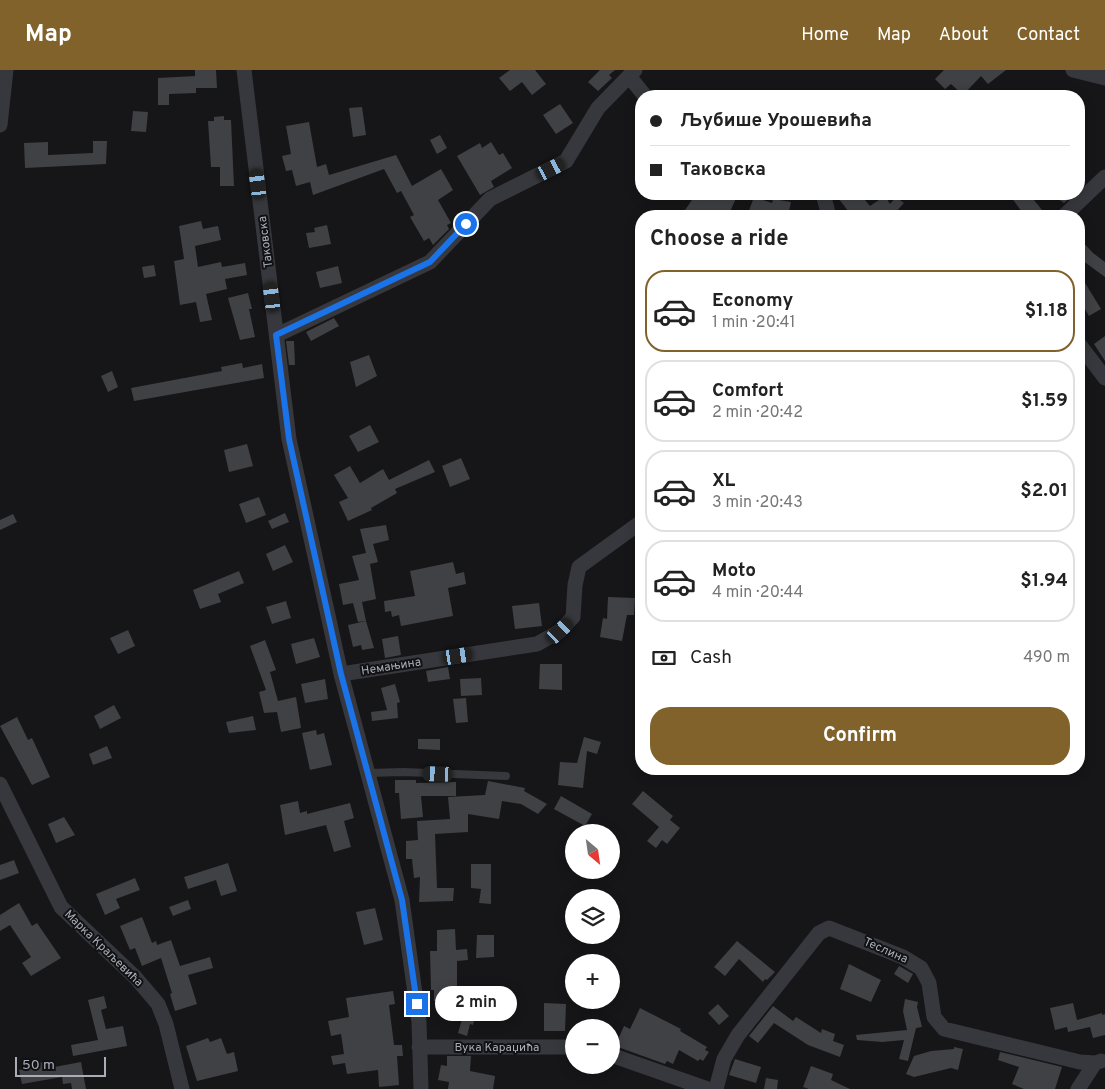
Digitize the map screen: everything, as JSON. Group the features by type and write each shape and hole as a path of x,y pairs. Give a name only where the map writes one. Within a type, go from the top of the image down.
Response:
{"street":[{"path":"0,125 6,70"},
{"name":"Таковска","path":"244,70 289,439 341,674 402,900 419,1022 421,1089"},
{"path":"1073,70 1105,78"},
{"path":"276,335 430,262 490,199 566,161 598,108 632,73 642,90"},
{"path":"1085,196 1105,177"},
{"path":"1070,210 1081,200"},
{"path":"1085,352 1105,378"},
{"name":"Немањина","path":"341,674 536,644 554,636 573,617 575,585 579,567 635,526"},
{"name":"Марка Краљевића","path":"0,784 61,907 134,977 158,1004 166,1024 182,1089"},
{"name":"Теслина","path":"707,1089 738,1035 819,933 829,928 903,957 921,968 929,983 935,1022 944,1028 1080,1062 1100,1061"},
{"name":"Вука Караџића","path":"419,1047 565,1047"},
{"path":"620,1058 707,1089"},
{"path":"1078,1089 1100,1061"}],"lane":[{"path":"368,773 404,772 506,776"}],"building":[{"path":"195,70 216,70 217,88 196,88 196,93 169,94 169,105 158,105 158,78 195,76"},
{"path":"510,70 535,70 546,84 532,95 522,82 510,91 499,78"},
{"path":"600,70 615,70 609,75 612,78 598,91 588,82"},
{"path":"944,70 1006,70 988,84 981,76 968,90 958,90 951,84 945,89 935,79"},
{"path":"560,104 573,123 556,134 543,115"},
{"path":"362,107 366,135 353,137 349,108"},
{"path":"133,111 148,112 146,132 131,131"},
{"path":"224,116 224,120 231,120 234,186 220,186 220,167 211,167 208,121 214,121 214,117"},
{"path":"309,122 317,167 326,164 329,175 396,155 412,186 441,169 453,190 438,200 451,223 447,225 449,229 433,245 429,238 424,241 410,217 414,215 401,191 397,193 384,169 313,195 310,182 296,186 292,170 286,171 282,156 291,154 286,126"},
{"path":"440,135 447,148 437,154 430,140"},
{"path":"93,141 107,141 106,164 25,168 24,143 48,142 48,155 93,153"},
{"path":"491,142 499,155 503,153 512,168 491,181 494,187 480,195 457,156 480,143 482,148"},
{"path":"692,200 735,200 731,210 685,210"},
{"path":"753,200 763,200 772,203 773,200 791,202 789,210 749,210"},
{"path":"840,200 865,200 870,206 879,200 888,200 890,204 893,200 900,200 904,203 898,210 847,210"},
{"path":"1013,200 1034,200 1042,210 1021,210"},
{"path":"201,221 203,229 218,226 221,240 195,246 198,267 221,262 222,267 245,263 247,275 225,279 227,289 206,294 212,320 200,322 196,302 180,305 174,261 184,259 179,226"},
{"path":"327,225 331,244 309,248 306,233 315,232 314,228"},
{"path":"1085,244 1105,262 1105,277 1085,262"},
{"path":"154,265 156,276 144,278 142,267"},
{"path":"338,266 342,283 320,288 316,272"},
{"path":"1085,283 1101,309 1089,316 1085,309"},
{"path":"248,293 252,309 249,309 255,337 240,340 228,298"},
{"path":"334,318 339,326 311,341 306,332"},
{"path":"1105,336 1105,361 1094,344"},
{"path":"286,341 294,341 295,365 289,365"},
{"path":"369,355 377,376 356,387 350,362"},
{"path":"242,363 243,368 262,364 264,378 134,401 131,388 222,371 221,367"},
{"path":"112,371 118,387 108,392 101,376"},
{"path":"370,425 379,442 358,452 349,436"},
{"path":"247,444 253,466 229,472 224,450"},
{"path":"461,458 470,479 450,487 442,466"},
{"path":"429,460 435,472 395,489 397,493 371,508 372,510 348,521 339,502 348,498 334,475 350,466 360,483 383,469 389,480"},
{"path":"259,497 266,515 246,523 239,504"},
{"path":"285,513 289,522 272,529 268,521"},
{"path":"13,514 17,522 0,530 0,520"},
{"path":"386,525 389,540 373,544 378,562 370,564 376,599 362,602 366,621 358,622 353,603 343,605 339,584 359,580 352,556 366,553 360,529"},
{"path":"285,545 293,562 273,571 266,554"},
{"path":"453,562 456,574 464,572 466,584 448,588 453,616 401,626 399,615 392,617 391,611 385,612 384,601 415,596 410,571"},
{"path":"239,571 244,583 218,594 221,602 200,609 193,590"},
{"path":"608,597 635,598 634,615 627,615 622,641 600,637 603,618 607,619"},
{"path":"286,601 291,618 272,624 266,607"},
{"path":"539,603 542,626 515,629 512,606"},
{"path":"366,621 374,648 362,650 361,645 353,647 348,625"},
{"path":"128,630 135,646 118,654 110,638"},
{"path":"398,636 401,655 385,658 382,639"},
{"path":"314,638 320,657 296,664 291,644"},
{"path":"265,640 276,670 270,672 278,701 296,697 301,728 281,732 277,712 264,713 259,692 266,690 250,646"},
{"path":"540,664 562,664 562,690 539,689"},
{"path":"448,667 450,679 428,682 426,671"},
{"path":"481,678 482,695 461,696 460,679"},
{"path":"325,679 328,699 305,703 301,684"},
{"path":"395,684 400,702 397,703 398,718 372,721 371,712 387,710 381,688"},
{"path":"466,698 468,722 456,723 453,699"},
{"path":"114,705 121,718 100,729 94,716"},
{"path":"253,716 256,730 229,733 226,722"},
{"path":"17,717 28,740 32,738 50,777 32,785 0,726"},
{"path":"316,730 317,735 324,733 332,765 310,770 302,733"},
{"path":"584,737 601,742 597,754 587,751 583,788 558,785 560,762 577,763"},
{"path":"418,739 440,739 440,750 418,749"},
{"path":"107,746 112,758 93,765 89,754"},
{"path":"395,780 416,780 416,783 456,782 456,796 421,796 423,817 401,819 399,793 395,793"},
{"path":"488,781 525,788 524,791 547,804 538,814 521,804 502,801 499,819 468,814 468,832 435,834 437,888 454,888 453,901 419,902 420,877 414,878 412,859 406,859 406,841 418,840 417,821 450,819 448,797 485,795"},
{"path":"643,791 673,816 670,820 680,828 667,844 662,840 656,848 647,841 659,827 632,804"},
{"path":"561,796 592,814 586,824 581,824 554,809"},
{"path":"298,801 300,813 307,811 307,814 350,803 354,818 344,821 351,847 334,852 326,825 285,835 280,805"},
{"path":"64,817 75,835 56,843 48,824"},
{"path":"14,860 19,873 0,880 0,865"},
{"path":"228,863 237,891 221,896 216,880 188,889 184,877"},
{"path":"471,864 491,864 491,904 479,903 481,889 471,888"},
{"path":"135,878 140,890 116,899 120,908 105,915 96,894"},
{"path":"188,900 191,909 173,916 169,907"},
{"path":"19,903 32,926 37,923 61,958 31,976 22,963 31,957 10,925 0,931 0,915"},
{"path":"375,908 383,940 364,945 356,912"},
{"path":"142,917 152,943 156,941 157,945 171,940 180,966 210,957 213,968 188,975 197,1004 175,1011 170,994 172,993 161,958 142,966 135,948 130,950 120,926"},
{"path":"455,929 456,950 467,949 468,960 457,961 457,1009 439,1009 439,1001 434,1001 434,990 431,990 430,951 437,951 437,930"},
{"path":"477,935 494,935 494,957 476,958"},
{"path":"737,941 775,972 767,980 765,979 763,982 739,959 725,976 714,967"},
{"path":"849,964 881,980 871,1002 840,989"},
{"path":"899,966 913,974 908,983 894,974"},
{"path":"393,991 395,1004 389,1005 394,1045 402,1045 403,1056 397,1056 399,1085 379,1087 378,1070 347,1074 345,1063 333,1065 331,1056 344,1054 341,1034 331,1036 328,1021 349,1017 346,998"},
{"path":"104,996 107,1008 101,1010 106,1029 123,1026 127,1046 73,1056 71,1045 98,1040 88,1000"},
{"path":"905,999 918,1002 917,1007 922,1027 916,1028 908,1061 899,1059 904,1040 882,1042 857,1040 856,1035 907,1030 903,1011"},
{"path":"467,1003 478,1006 473,1025 470,1024 467,1036 458,1033"},
{"path":"544,1003 565,1004 565,1031 544,1031"},
{"path":"1073,1003 1077,1020 1102,1013 1102,1015 1105,1014 1105,1035 1093,1038 1090,1027 1068,1032 1067,1027 1055,1030 1050,1008"},
{"path":"718,1004 729,1016 719,1025 708,1013"},
{"path":"773,1006 793,1021 796,1017 821,1033 822,1029 835,1034 833,1041 844,1045 840,1057 808,1045 774,1023 758,1043 749,1036"},
{"path":"640,1008 681,1029 680,1031 707,1047 705,1050 709,1052 703,1061 700,1059 698,1061 679,1050 673,1064 667,1061 665,1064 620,1048 620,1035 624,1026 630,1029"},
{"path":"208,1038 210,1042 221,1038 227,1054 234,1052 238,1071 197,1081 186,1046"},
{"path":"954,1047 963,1049 958,1070 951,1068 914,1077 906,1074 914,1056 931,1051 954,1049"},
{"path":"1000,1052 1062,1067 1055,1089 1024,1089 1012,1084 1019,1067 998,1060"},
{"path":"447,1056 471,1056 470,1071 495,1076 493,1089 448,1089 449,1082 438,1080 441,1065 447,1066"},
{"path":"735,1059 761,1067 756,1083 729,1075"},
{"path":"48,1061 49,1068 81,1062 86,1089 72,1089 71,1083 63,1084 62,1077 22,1084 19,1070 25,1068 25,1066"},
{"path":"811,1066 833,1074 831,1080 850,1089 809,1089 803,1087"},
{"path":"766,1078 778,1080 777,1089 764,1089"}],"route":[{"path":"417,1004 402,900 341,674 313,555 289,439 276,335 430,262 466,224"}]}
